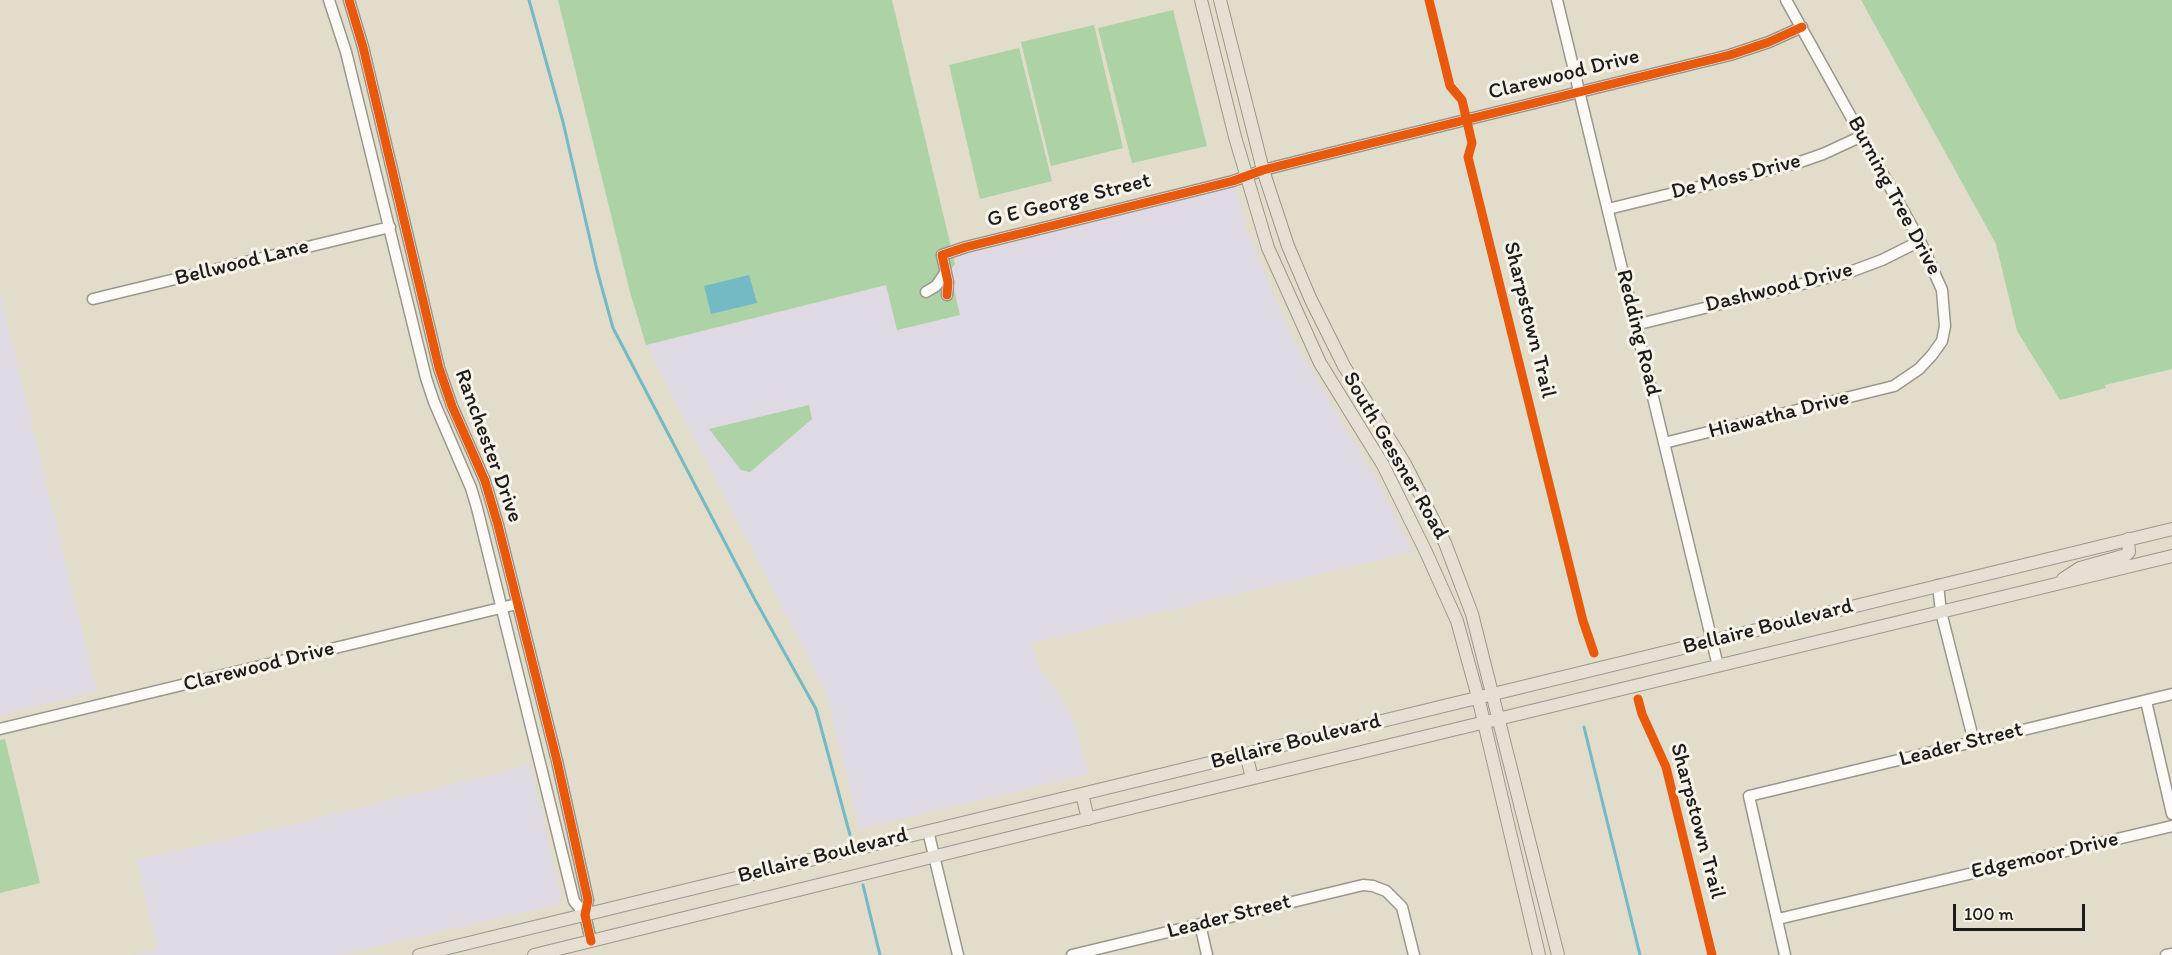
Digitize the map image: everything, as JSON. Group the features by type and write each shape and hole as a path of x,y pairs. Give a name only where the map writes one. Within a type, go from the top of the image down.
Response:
{"main road":[{"name":"South Gessner Road","path":"1202,0 1246,176 1268,248 1320,363 1383,465 1426,552 1456,621 1478,698 1539,955"},
{"name":"South Gessner Road","path":"1220,0 1263,170 1288,246 1311,300 1344,366 1405,464 1445,543 1472,614 1558,955"},
{"path":"1211,43 1230,39"},
{"name":"Bellaire Boulevard","path":"419,955 2172,529"},
{"path":"2057,584 2080,568 2126,555 2129,552 2128,539"},
{"path":"1426,552 1445,543"},
{"name":"Bellaire Boulevard","path":"534,955 1252,778 2172,556"},
{"path":"1246,754 1252,778"},
{"path":"1082,794 1088,819"},
{"path":"1524,896 1543,891"}],"street":[{"name":"Ranchester Drive","path":"329,0 346,52 382,192 426,378 471,488 575,903 585,915"},
{"name":"Ranchester Drive","path":"349,0 432,339 449,397 485,481 518,604 557,761 588,900 585,915 591,941"},
{"name":"Redding Road","path":"1557,0 1718,666"},
{"name":"Burning Tree Drive","path":"1786,0 1920,242 1942,290 1945,326 1941,341 1932,356 1919,369 1894,386"},
{"name":"Clarewood Drive","path":"1246,176 1730,55 1802,27"},
{"path":"352,77 368,73"},
{"name":"De Moss Drive","path":"1608,209 1797,163 1862,136"},
{"name":"G E George Street","path":"947,295 948,282 942,255 966,247 1223,184 1246,176"},
{"path":"382,192 396,189"},
{"name":"Bellwood Lane","path":"93,298 390,227"},
{"name":"Dashwood Drive","path":"1635,325 1847,273 1920,242"},
{"name":"G E George Street","path":"926,292 936,286 945,273"},
{"path":"417,342 432,339"},
{"name":"Hiawatha Drive","path":"1664,443 1894,386"},
{"path":"471,488 485,481"},
{"path":"1938,585 1941,612 1974,742"},
{"name":"Clarewood Drive","path":"0,729 518,604"},
{"name":"Leader Street","path":"1778,919 1749,796 2172,694"},
{"path":"2146,701 2172,814"},
{"path":"539,765 557,761"},
{"name":"Edgemoor Drive","path":"1778,919 2172,826"},
{"path":"556,830 571,827"},
{"path":"928,831 958,955"},
{"name":"Leader Street","path":"1080,954 1355,886 1374,886 1386,891 1402,907 1414,955"},
{"path":"1778,919 1785,955"},
{"path":"1200,924 1207,955"},
{"path":"2166,955 2172,954"}],"shaded area":[{"path":"1233,176 1247,231 1292,338 1383,491 1412,552 1031,643 1039,667 1065,704 1077,732 1088,774 860,829 826,692 646,345 886,285 897,330 960,315 951,276 951,269 955,264 950,245 1092,215"},
{"path":"0,293 97,691 0,715"},
{"path":"530,765 561,895 560,904 338,955 133,955 158,949 137,860"}],"green space":[{"path":"558,0 892,0 955,264 951,269 951,276 960,315 897,330 886,285 646,345 630,292"},
{"path":"1861,0 2172,0 2172,369 2105,385 2106,388 2060,400 2017,331 1996,244"},
{"path":"1173,10 1207,146 1132,163 1098,28"},
{"path":"1094,25 1123,148 1051,166 1021,42"},
{"path":"1019,48 1052,181 980,199 949,65"},
{"path":"809,405 812,419 750,472 741,470 709,429"},
{"path":"5,739 40,883 0,893 0,740"}],"water":[{"path":"749,275 757,303 711,314 704,286"}],"waterway":[{"path":"529,0 563,122 597,270 613,328 754,598 816,709 850,835"},
{"path":"1584,727 1640,955"},
{"path":"863,885 880,955"}],"cycle path":[{"path":"349,0 363,47 439,368 452,406 485,481 498,525 557,761 588,900 585,915 591,941"},
{"name":"Sharpstown Trail","path":"1429,0 1450,86 1462,100 1472,143 1468,157 1583,621 1594,653"},
{"path":"947,295 948,282 942,255 966,247 1233,181 1263,170 1730,55 1769,42 1802,27"},
{"name":"Sharpstown Trail","path":"1638,699 1642,714 1666,767 1712,955"}]}
